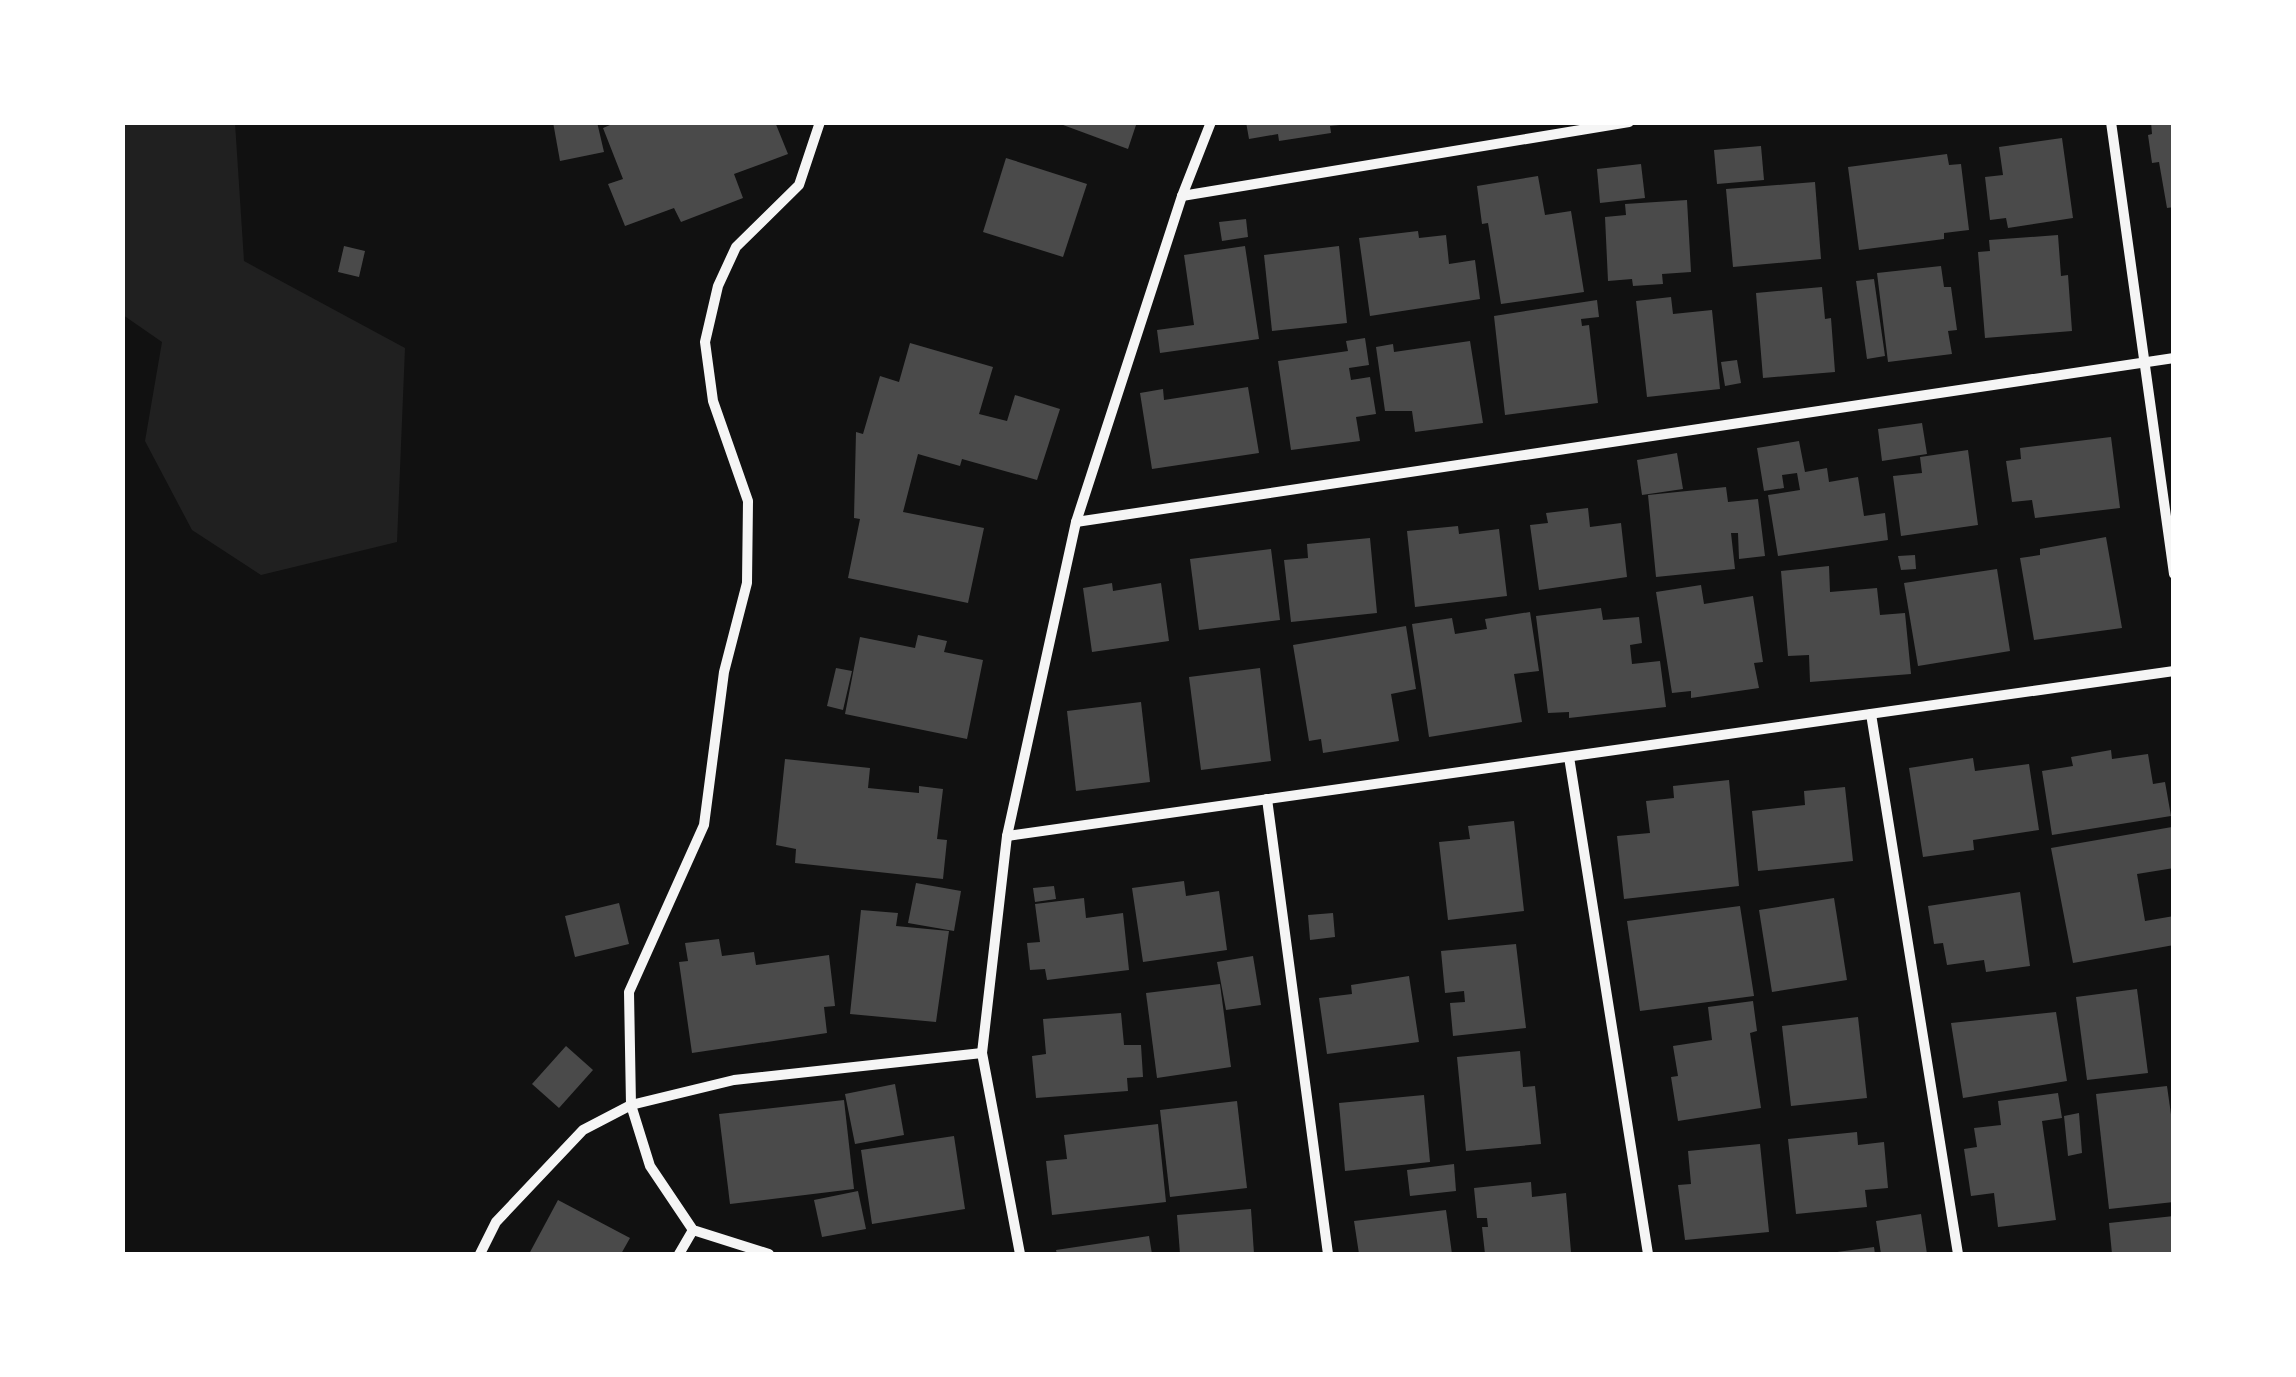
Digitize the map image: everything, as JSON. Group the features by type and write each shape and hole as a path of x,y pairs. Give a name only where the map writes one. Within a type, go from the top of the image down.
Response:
{"street":[{"path":"769,1254 693,1230 650,1166 630,1105 629,992 704,825 724,672 747,583 748,501 712,401 706,342 718,286 736,247 799,185 820,122"},
{"path":"1020,1254 982,1053 1007,836 1076,522 1182,196 1210,122"},
{"path":"1182,196 1629,122"},
{"path":"2111,122 2174,574"},
{"path":"1076,522 2174,358"},
{"path":"1007,836 2174,671"},
{"path":"1870,714 1958,1254"},
{"path":"1569,756 1648,1254"},
{"path":"1267,798 1328,1254"},
{"path":"480,1254 496,1222 584,1130 630,1105 734,1080 982,1053"},
{"path":"680,1254 693,1230"}],"shaded area":[{"path":"122,123 235,123 244,261 405,348 397,542 261,575 192,530 145,441 162,342 123,315"}],"building":[{"path":"553,122 597,122 604,152 560,161"},
{"path":"617,122 775,122 788,154 734,174 743,198 681,222 674,208 625,226 608,184 623,179 603,128"},
{"path":"1055,122 1137,122 1128,149"},
{"path":"1246,122 1340,125 1330,126 1331,133 1279,141 1278,134 1249,139"},
{"path":"2151,122 2174,122 2174,207 2167,208 2159,162 2152,163 2148,135 2152,134"},
{"path":"2062,138 2073,218 2008,228 2006,218 1990,220 1985,177 2003,175 1999,147"},
{"path":"1761,146 1764,180 1717,184 1714,150"},
{"path":"1947,154 1949,165 1961,164 1969,230 1944,233 1944,239 1859,250 1848,167"},
{"path":"1006,158 1087,184 1063,257 983,232"},
{"path":"1641,164 1645,198 1600,203 1597,169"},
{"path":"1538,176 1545,215 1571,211 1584,292 1501,304 1488,223 1482,224 1477,186"},
{"path":"1815,182 1821,259 1733,267 1726,189"},
{"path":"1687,200 1691,272 1662,274 1663,284 1633,286 1632,279 1608,281 1605,217 1626,215 1625,204"},
{"path":"1246,219 1248,237 1222,241 1219,222"},
{"path":"1418,231 1419,238 1446,235 1449,264 1475,260 1480,299 1370,316 1359,238"},
{"path":"2058,235 2061,276 2068,275 2072,331 1985,338 1978,252 1990,251 1989,240"},
{"path":"344,246 365,251 359,277 338,272"},
{"path":"1245,246 1259,339 1160,353 1157,330 1194,325 1184,255"},
{"path":"1339,246 1347,323 1272,331 1264,255"},
{"path":"1941,266 1944,287 1951,287 1957,330 1948,331 1952,354 1888,362 1877,273"},
{"path":"1874,279 1885,356 1867,359 1856,281"},
{"path":"1822,287 1825,319 1831,318 1835,372 1763,378 1756,293"},
{"path":"1671,297 1673,314 1712,310 1720,389 1647,397 1636,301"},
{"path":"1597,300 1599,317 1581,319 1582,326 1589,325 1598,403 1505,415 1494,316"},
{"path":"1365,338 1369,365 1349,368 1351,380 1370,377 1376,414 1356,417 1360,441 1291,450 1278,361 1348,351 1346,341"},
{"path":"1470,341 1483,423 1415,432 1412,411 1385,411 1376,347 1393,344 1394,352"},
{"path":"910,343 993,367 979,414 1007,421 1015,395 1060,409 1037,480 962,459 960,466 918,454 903,512 984,528 968,603 848,578 860,519 854,518 856,432 863,434 880,376 899,382"},
{"path":"1737,360 1741,383 1725,386 1721,362"},
{"path":"1248,387 1259,453 1152,469 1140,393 1163,389 1164,400"},
{"path":"1922,423 1927,454 1882,461 1878,429"},
{"path":"2111,437 2120,508 2035,518 2032,500 2012,502 2006,461 2021,459 2020,448"},
{"path":"1799,441 1805,472 1827,468 1829,482 1858,477 1864,516 1885,513 1888,540 1778,556 1768,495 1800,490 1797,473 1782,475 1784,488 1764,491 1757,448"},
{"path":"1968,450 1978,525 1901,536 1893,476 1922,473 1920,457"},
{"path":"1677,453 1683,489 1642,495 1637,460"},
{"path":"1726,487 1728,502 1758,499 1765,556 1739,559 1738,533 1731,533 1735,569 1656,577 1648,495"},
{"path":"1588,508 1590,527 1621,523 1627,577 1539,590 1530,525 1548,523 1546,513"},
{"path":"1458,526 1459,534 1499,529 1507,596 1415,607 1407,531"},
{"path":"2106,537 2122,628 2034,640 2020,558 2040,555 2040,549"},
{"path":"1370,538 1377,613 1291,622 1284,560 1308,558 1307,544"},
{"path":"1271,549 1280,620 1199,630 1190,559"},
{"path":"1915,555 1916,569 1901,570 1898,556"},
{"path":"1829,566 1830,592 1877,588 1880,615 1905,613 1911,674 1810,682 1809,655 1788,656 1781,571"},
{"path":"1997,569 2010,651 1918,666 1904,583"},
{"path":"1112,583 1113,591 1161,583 1169,641 1092,652 1083,588"},
{"path":"1701,585 1704,604 1753,596 1763,662 1754,663 1759,688 1691,698 1691,691 1672,693 1656,592"},
{"path":"1601,608 1603,620 1639,617 1642,643 1630,645 1632,664 1660,661 1666,707 1569,718 1569,712 1548,713 1536,616"},
{"path":"1530,612 1539,671 1514,674 1522,722 1429,737 1412,624 1452,618 1455,634 1487,629 1485,619"},
{"path":"1406,626 1416,689 1391,694 1399,741 1323,753 1321,739 1309,741 1293,645"},
{"path":"918,635 947,641 944,652 983,660 967,739 845,714 860,637 915,648"},
{"path":"836,668 852,671 843,710 827,706"},
{"path":"1260,668 1271,761 1201,770 1189,677"},
{"path":"1141,702 1150,782 1076,791 1067,711"},
{"path":"2111,750 2112,759 2148,754 2153,784 2165,782 2171,816 2052,835 2042,771 2073,766 2071,757"},
{"path":"1973,758 1975,771 2029,764 2039,830 1973,840 1974,850 1923,857 1909,768"},
{"path":"785,759 870,768 868,788 919,793 919,786 943,789 937,839 947,840 943,879 795,863 796,849 776,845"},
{"path":"1729,780 1739,886 1624,899 1617,836 1650,833 1646,801 1674,798 1673,786"},
{"path":"1845,787 1853,861 1758,871 1752,811 1805,805 1804,791"},
{"path":"1514,821 1524,911 1448,920 1439,842 1470,839 1468,826"},
{"path":"2172,827 2174,868 2137,874 2145,921 2174,916 2174,945 2073,963 2051,848"},
{"path":"1184,881 1186,896 1219,891 1227,950 1143,962 1132,888"},
{"path":"916,883 961,891 954,931 908,923"},
{"path":"1054,886 1056,899 1035,902 1033,888"},
{"path":"2020,892 2030,966 1986,972 1984,960 1947,965 1943,943 1934,944 1928,906"},
{"path":"1084,898 1086,918 1123,913 1129,970 1047,980 1045,969 1030,970 1027,943 1040,942 1035,904"},
{"path":"1834,898 1847,980 1772,992 1759,910"},
{"path":"619,903 629,944 575,957 565,916"},
{"path":"1740,906 1754,996 1640,1011 1627,921"},
{"path":"861,910 898,913 896,926 949,931 936,1022 850,1014"},
{"path":"1333,913 1335,937 1310,940 1308,915"},
{"path":"719,939 722,956 754,952 756,965 829,955 835,1006 824,1007 827,1033 692,1053 679,962 688,961 685,943"},
{"path":"1516,944 1526,1028 1453,1036 1450,1003 1465,1002 1464,991 1445,993 1441,951"},
{"path":"1253,956 1261,1005 1226,1010 1217,962"},
{"path":"1409,976 1419,1042 1327,1054 1319,998 1352,994 1351,985"},
{"path":"1220,984 1231,1067 1157,1078 1146,993"},
{"path":"2137,989 2148,1073 2087,1080 2076,997"},
{"path":"1753,1001 1757,1031 1750,1033 1761,1108 1678,1121 1671,1077 1678,1076 1673,1046 1712,1040 1708,1007"},
{"path":"2056,1012 2067,1081 1963,1098 1951,1023"},
{"path":"1121,1013 1124,1045 1141,1045 1143,1077 1127,1078 1128,1091 1036,1098 1032,1056 1046,1054 1043,1019"},
{"path":"1858,1017 1867,1098 1791,1106 1782,1026"},
{"path":"566,1046 593,1070 559,1108 532,1084"},
{"path":"1520,1051 1523,1087 1535,1086 1541,1144 1466,1151 1457,1057"},
{"path":"895,1084 904,1135 855,1144 845,1094"},
{"path":"2167,1086 2174,1136 2174,1202 2109,1209 2096,1094"},
{"path":"2058,1093 2062,1118 2042,1121 2056,1220 1998,1227 1994,1193 1971,1196 1964,1149 1977,1147 1974,1128 2001,1125 1998,1101"},
{"path":"1424,1095 1430,1162 1345,1171 1339,1103"},
{"path":"844,1100 854,1189 730,1204 719,1114"},
{"path":"1237,1101 1247,1188 1170,1197 1160,1110"},
{"path":"2079,1113 2082,1153 2068,1156 2064,1116"},
{"path":"1158,1124 1166,1202 1052,1215 1046,1161 1067,1159 1064,1135"},
{"path":"1857,1132 1858,1145 1884,1142 1888,1188 1865,1190 1867,1207 1796,1214 1788,1139"},
{"path":"954,1136 965,1209 872,1224 861,1150"},
{"path":"1760,1144 1769,1232 1685,1240 1678,1185 1691,1184 1688,1151"},
{"path":"1454,1164 1456,1191 1410,1196 1407,1170"},
{"path":"1531,1182 1532,1197 1566,1193 1571,1252 1485,1254 1482,1227 1488,1227 1487,1218 1477,1218 1474,1188"},
{"path":"858,1191 866,1229 822,1237 814,1200"},
{"path":"558,1200 630,1238 621,1254 529,1254"},
{"path":"1251,1209 1254,1254 1180,1254 1177,1215"},
{"path":"1446,1210 1452,1254 1359,1254 1354,1221"},
{"path":"1921,1214 1927,1254 1881,1254 1876,1221"},
{"path":"2174,1216 2174,1254 2112,1254 2109,1223"},
{"path":"1149,1236 1152,1254 1057,1254 1056,1250"},
{"path":"1874,1247 1875,1254 1837,1252"}]}
